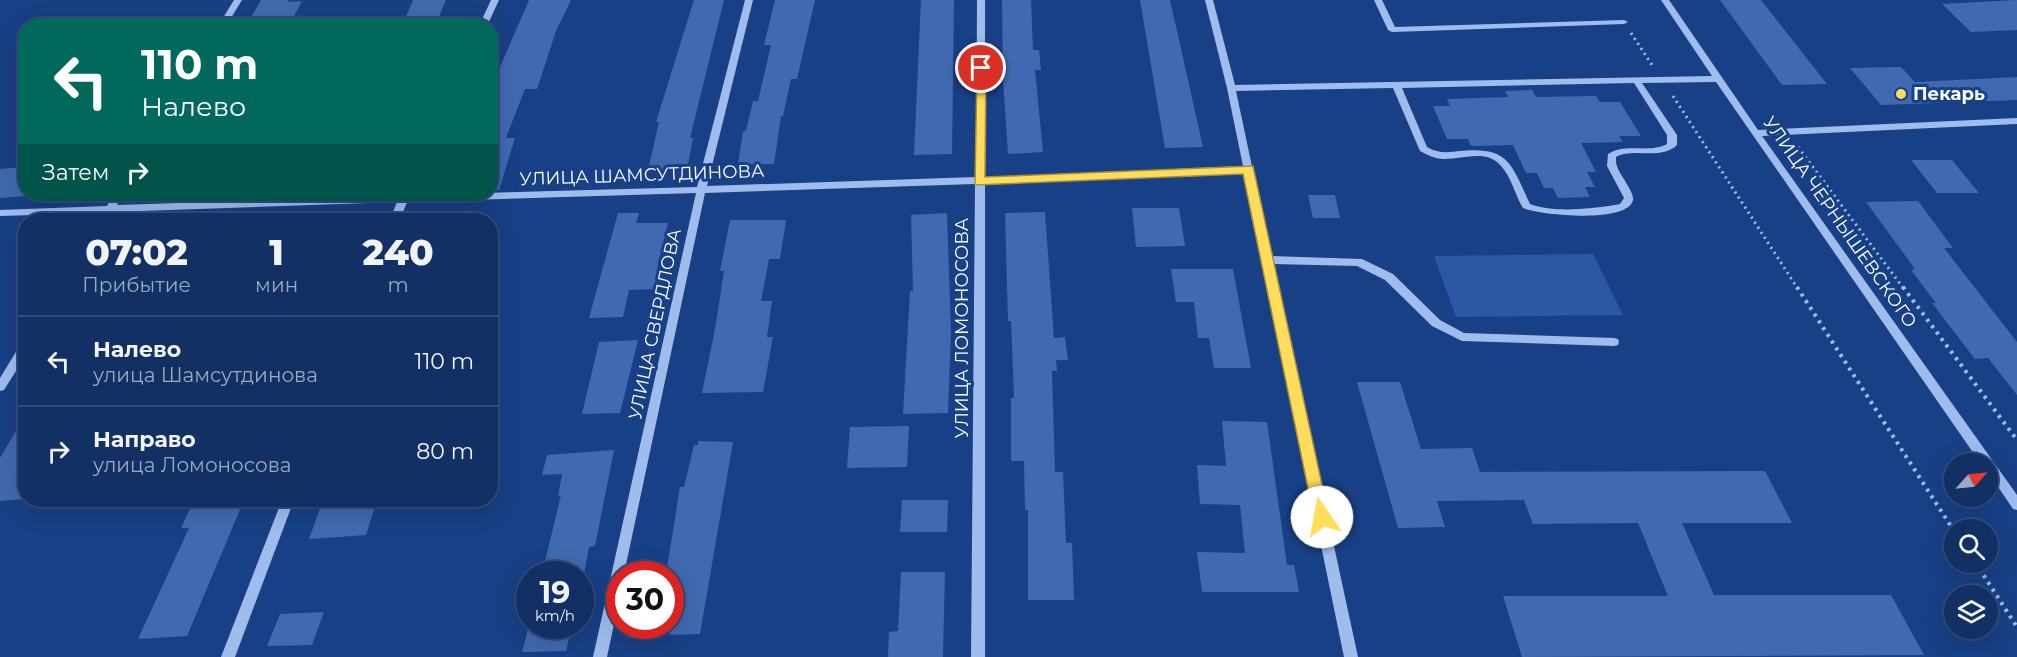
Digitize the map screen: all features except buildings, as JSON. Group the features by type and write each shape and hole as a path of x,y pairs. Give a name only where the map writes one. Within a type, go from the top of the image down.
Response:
{"street":[{"path":"227,18 238,0"},
{"path":"487,18 495,0"},
{"name":"УЛИЦА СВЕРДЛОВА","path":"600,657 701,190 748,0"},
{"name":"УЛИЦА ЛОМОНОСОВА","path":"978,657 981,0"},
{"path":"1209,0 1231,88 1351,657"},
{"path":"1378,0 1392,30 1624,22"},
{"name":"УЛИЦА ЧЕРНЫШЕВСКОГО","path":"1665,0 1755,133 2017,505"},
{"path":"1231,88 1719,79"},
{"path":"1396,84 1423,148 1428,153 1436,155 1483,154 1497,157 1507,167 1527,206 1532,210 1548,212 1611,209 1623,206 1629,200 1628,195 1612,166 1611,156 1617,152 1665,149 1672,144 1672,135 1636,80"},
{"path":"1755,133 2017,121"},
{"name":"УЛИЦА ШАМСУТДИНОВА","path":"498,194 979,182 1248,169"},
{"path":"106,213 114,201"},
{"name":"УЛИЦА ШАМСУТДИНОВА","path":"0,213 291,201"},
{"path":"1267,260 1358,262 1389,278 1436,323 1462,337 1614,342"},
{"path":"0,387 18,358"},
{"path":"228,657 285,507"}],"path":[{"path":"1624,22 1946,519"},
{"path":"1786,132 2017,440"},
{"path":"1982,573 2017,627"}],"shaded area":[{"path":"1593,254 1623,315 1456,317 1434,256"}],"place":[{"name":"Пекарь","path":"1901,94"}],"route":[{"path":"981,68 979,182 1248,169 1322,517"}]}
